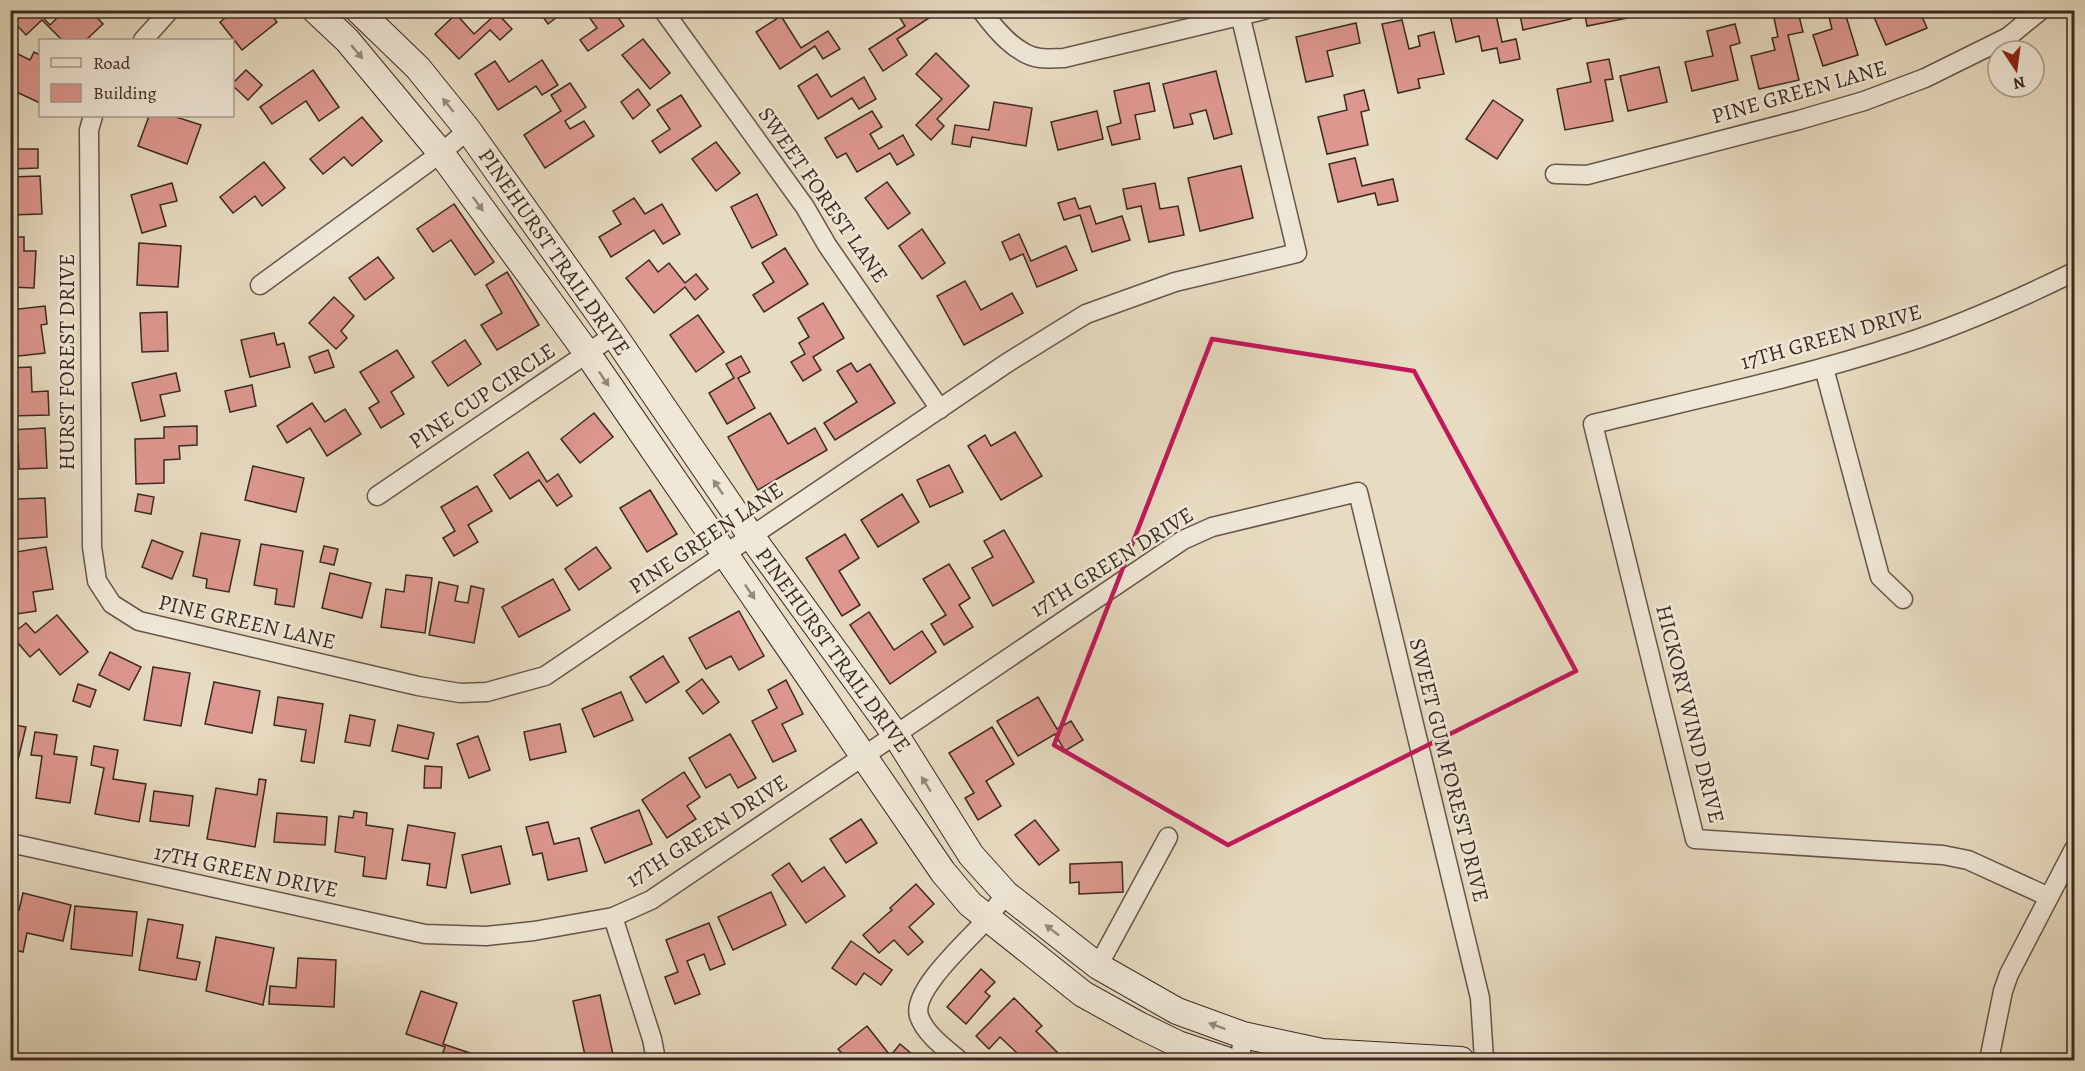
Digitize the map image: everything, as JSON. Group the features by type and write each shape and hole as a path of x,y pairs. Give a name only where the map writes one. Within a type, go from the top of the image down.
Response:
{"street":[{"path":"143,39 170,10"},
{"name":"PINEHURST TRAIL DRIVE","path":"315,10 347,40 441,153 586,353 943,872 970,904 1083,994 1178,1044 1227,1060"},
{"name":"PINEHURST TRAIL DRIVE","path":"358,10 418,68 468,130 614,335 751,536 895,734 971,855 1006,894 1098,966 1177,1011 1243,1035 1322,1052 1461,1060"},
{"name":"SWEET FOREST LANE","path":"663,10 805,207 827,244 940,409"},
{"path":"981,10 996,30 1015,47 1038,58 1064,58 1240,13 1263,10"},
{"name":"PINE GREEN LANE","path":"1555,174 1587,175 1864,101 1925,78 2008,37 2041,10"},
{"name":"PINE GREEN LANE","path":"112,604 139,621 418,686 460,693 487,692 545,676 940,409 1086,314 1175,282 1297,253 1240,13"},
{"name":"HURST FOREST DRIVE","path":"93,117 89,130 92,547 97,581 112,604"},
{"path":"260,285 441,153 468,130"},
{"name":"17TH GREEN DRIVE","path":"1593,424 1824,368 1903,344 1972,318 2074,272"},
{"name":"PINE CUP CIRCLE","path":"376,496 614,335"},
{"path":"1824,368 1880,577 1903,599"},
{"name":"HICKORY WIND DRIVE","path":"1593,424 1695,839 1943,855 1968,860 2049,897"},
{"name":"17TH GREEN DRIVE","path":"10,843 425,934 486,936 534,931 613,917 651,900 1183,540 1212,527 1358,492"},
{"name":"SWEET GUM FOREST DRIVE","path":"1358,492 1480,998 1484,1060"},
{"path":"1098,966 1168,837"},
{"path":"1989,1060 2003,991 2074,849"},
{"path":"959,1060 930,1035 919,1015 920,1000 932,980 987,919 1006,894"},
{"path":"613,917 652,1039 656,1060"},
{"path":"1240,1060 1243,1035"}],"highlighted area":[{"path":"1212,339 1414,371 1576,671 1228,845 1054,745"}],"building":[{"path":"13,10 36,10 50,25 61,14 58,10 90,10 103,24 87,39 61,39 42,20 26,35 10,18"},
{"path":"235,10 268,10 277,22 242,50 220,22"},
{"path":"538,10 566,10 548,24"},
{"path":"584,10 613,10 624,26 588,51 580,40 597,28"},
{"path":"895,10 929,10 932,16 897,39 907,55 883,71 869,49 905,26"},
{"path":"1469,10 1495,10 1502,42 1516,39 1520,59 1500,63 1497,48 1482,51 1479,36 1456,42 1450,15"},
{"path":"1519,10 1569,10 1571,19 1523,30"},
{"path":"1584,10 1647,10 1648,14 1587,26"},
{"path":"1836,10 1852,10 1845,13 1858,55 1823,66 1813,35 1832,29 1829,17 1837,15"},
{"path":"1871,10 1919,10 1927,28 1886,45"},
{"path":"1798,12 1803,32 1788,35 1799,80 1759,89 1751,56 1775,50 1772,38 1778,37 1774,18"},
{"path":"497,13 512,29 500,40 490,30 459,59 435,34 456,14 474,34"},
{"path":"781,16 801,48 828,31 840,49 823,59 815,46 780,69 756,32"},
{"path":"1402,20 1409,49 1420,46 1418,36 1434,32 1444,74 1418,79 1420,88 1398,93 1382,24"},
{"path":"1356,23 1360,43 1327,51 1333,76 1306,82 1296,37"},
{"path":"1735,24 1740,43 1730,46 1738,80 1692,91 1685,62 1713,56 1707,31"},
{"path":"643,39 670,73 650,89 622,55"},
{"path":"34,52 39,54 39,103 10,89 10,71 18,54 30,60"},
{"path":"936,53 969,86 937,119 944,126 931,140 916,125 942,99 916,74"},
{"path":"1609,59 1613,79 1605,80 1613,121 1565,130 1557,89 1591,82 1587,63"},
{"path":"542,60 558,85 542,95 536,86 498,110 475,74 495,61 509,82"},
{"path":"1659,67 1667,102 1628,111 1620,76"},
{"path":"246,70 262,85 248,100 234,87 235,81"},
{"path":"313,70 339,107 319,121 306,101 272,124 260,107"},
{"path":"1216,71 1232,134 1214,139 1206,110 1190,114 1193,124 1174,128 1163,84"},
{"path":"817,74 831,97 864,77 876,99 859,109 852,98 818,119 798,86"},
{"path":"570,83 586,107 565,121 570,129 584,121 594,136 545,168 524,135 561,111 551,95"},
{"path":"1149,83 1155,111 1135,115 1140,139 1112,145 1107,127 1121,123 1114,91"},
{"path":"638,89 650,105 633,119 621,102"},
{"path":"1364,90 1369,110 1361,112 1368,145 1327,154 1318,117 1347,110 1344,95"},
{"path":"681,95 701,126 660,153 652,141 670,129 657,110"},
{"path":"1493,100 1523,120 1497,159 1466,139"},
{"path":"994,102 1032,108 1026,146 972,137 970,147 952,144 955,125 989,130"},
{"path":"872,111 882,127 870,134 879,149 903,135 914,155 897,165 890,153 857,172 846,153 837,158 825,138"},
{"path":"1097,111 1103,139 1058,150 1051,122"},
{"path":"149,117 176,117 201,125 187,164 138,146"},
{"path":"362,117 382,141 352,166 344,157 323,174 310,159"},
{"path":"10,123 13,123 13,149 38,149 38,168 10,169"},
{"path":"716,142 740,173 716,191 692,159"},
{"path":"1355,158 1362,186 1393,179 1398,201 1378,205 1375,193 1338,202 1329,164"},
{"path":"264,162 285,188 262,206 255,196 233,213 220,197"},
{"path":"1241,166 1253,218 1200,231 1188,178"},
{"path":"40,176 42,214 10,215 10,177"},
{"path":"887,182 910,213 888,229 865,198"},
{"path":"172,183 177,201 160,205 166,226 142,233 131,195"},
{"path":"1155,183 1160,209 1178,206 1184,235 1149,242 1141,206 1127,209 1123,189"},
{"path":"757,194 777,235 752,248 731,207"},
{"path":"634,198 645,214 662,204 680,234 663,244 654,230 611,257 599,237 621,224 613,211"},
{"path":"1075,198 1079,209 1090,206 1096,224 1122,216 1130,240 1092,252 1080,215 1064,220 1058,203"},
{"path":"454,204 494,262 475,275 451,240 433,252 417,229"},
{"path":"922,229 945,263 922,279 899,246"},
{"path":"1019,234 1031,261 1066,246 1077,270 1037,287 1023,254 1010,260 1002,242"},
{"path":"10,237 24,237 24,251 36,251 34,288 10,287"},
{"path":"139,243 181,246 178,287 137,285"},
{"path":"785,248 808,284 764,312 753,295 774,282 762,263"},
{"path":"378,257 394,278 365,300 349,278"},
{"path":"649,260 658,272 669,263 685,283 696,274 708,289 695,300 685,287 654,313 626,278"},
{"path":"507,272 539,325 497,350 481,325 502,313 486,285"},
{"path":"965,281 981,310 1012,293 1023,313 964,345 937,296"},
{"path":"334,297 354,316 341,331 347,338 336,349 309,323"},
{"path":"823,303 844,338 813,357 821,370 803,381 791,362 805,354 799,343 809,337 798,318"},
{"path":"45,306 47,324 41,325 45,353 10,357 10,310"},
{"path":"167,312 168,351 142,352 140,313"},
{"path":"698,315 724,352 696,372 670,335"},
{"path":"274,333 277,345 284,343 290,367 250,377 241,340"},
{"path":"465,340 481,364 448,386 432,362"},
{"path":"328,350 334,367 315,373 309,357"},
{"path":"397,350 414,377 391,392 404,414 381,428 369,408 379,402 360,372"},
{"path":"741,356 750,372 738,378 755,408 727,424 709,393 734,378 726,364"},
{"path":"851,363 857,372 870,364 895,403 835,440 824,423 857,402 837,371"},
{"path":"31,367 32,392 48,391 49,415 10,416 10,368"},
{"path":"176,373 180,391 160,395 165,416 141,421 132,383"},
{"path":"252,385 256,406 230,412 225,391"},
{"path":"312,403 325,422 345,409 361,434 327,456 310,428 287,443 277,426"},
{"path":"594,413 613,437 580,463 561,439"},
{"path":"770,413 788,444 815,428 827,450 758,490 728,437"},
{"path":"197,426 197,445 179,446 180,459 164,460 164,483 136,484 135,439 164,438 164,427"},
{"path":"45,428 47,468 19,469 18,445 10,445 10,430"},
{"path":"1015,432 1042,476 1001,500 968,446 985,435 991,446"},
{"path":"528,452 547,482 558,474 572,496 557,506 539,480 510,499 494,475"},
{"path":"949,465 963,492 930,507 917,480"},
{"path":"253,466 304,478 296,512 245,500"},
{"path":"477,486 492,511 468,525 478,542 454,556 443,538 455,531 441,507"},
{"path":"650,490 677,534 647,552 620,508"},
{"path":"138,494 154,497 151,514 135,511"},
{"path":"902,494 919,522 878,547 861,520"},
{"path":"45,498 47,537 17,539 15,499"},
{"path":"1004,530 1034,582 993,606 972,568 993,557 984,541"},
{"path":"201,533 240,540 229,592 206,588 207,579 193,576"},
{"path":"845,534 859,558 839,571 860,605 842,616 806,558"},
{"path":"152,540 183,552 172,579 142,567"},
{"path":"261,544 303,551 294,607 275,604 277,589 254,585"},
{"path":"324,546 338,549 334,565 320,562"},
{"path":"46,547 53,589 33,592 36,611 10,615 10,567 18,565 16,552"},
{"path":"596,547 611,568 579,590 565,569"},
{"path":"949,564 970,598 959,605 973,627 944,645 931,624 946,615 923,579"},
{"path":"330,573 371,583 362,618 322,608"},
{"path":"406,575 432,578 425,633 381,627 386,589 404,592"},
{"path":"553,579 570,610 519,637 502,607"},
{"path":"439,582 458,586 455,601 468,603 471,586 484,589 474,643 429,635"},
{"path":"739,611 764,656 739,670 731,656 706,669 689,638"},
{"path":"869,612 894,650 922,631 936,652 890,684 850,625"},
{"path":"57,615 88,652 60,675 39,649 30,657 11,635 26,623 35,633"},
{"path":"110,652 141,667 129,690 99,675"},
{"path":"663,656 679,682 646,703 630,677"},
{"path":"153,667 190,673 181,726 144,720"},
{"path":"702,679 719,702 703,714 686,691"},
{"path":"786,680 803,714 782,724 796,751 773,762 752,721 777,708 768,690"},
{"path":"214,682 260,691 252,733 205,724"},
{"path":"78,684 96,690 90,707 73,701"},
{"path":"621,692 633,720 594,737 582,709"},
{"path":"278,697 323,704 314,763 301,761 306,730 274,725"},
{"path":"1038,697 1057,729 1071,721 1083,740 1065,751 1055,734 1018,756 997,721"},
{"path":"350,715 375,720 370,746 345,742"},
{"path":"10,724 26,727 13,780 10,779"},
{"path":"560,724 566,752 530,760 524,732"},
{"path":"398,725 434,733 428,759 392,751"},
{"path":"992,727 1014,764 986,781 1001,806 978,820 965,798 974,793 949,753"},
{"path":"35,732 57,735 54,754 77,757 70,803 36,798 42,756 31,755"},
{"path":"730,734 756,778 738,788 730,774 706,788 689,758"},
{"path":"478,736 490,770 469,778 457,744"},
{"path":"94,746 118,750 113,779 146,784 139,822 95,814 104,768 91,765"},
{"path":"425,766 442,767 441,788 424,788"},
{"path":"684,772 700,797 687,806 696,819 667,838 642,800"},
{"path":"259,779 266,780 255,847 207,839 216,788 257,795"},
{"path":"154,791 193,796 189,826 150,821"},
{"path":"639,810 652,844 605,863 591,828"},
{"path":"354,811 367,813 366,825 393,829 386,879 363,876 365,857 335,852 339,816 353,818"},
{"path":"277,813 327,817 325,845 274,842"},
{"path":"861,819 877,843 846,863 830,839"},
{"path":"1035,820 1059,850 1039,865 1015,835"},
{"path":"548,822 554,844 579,838 587,871 548,880 542,853 533,855 526,827"},
{"path":"408,825 455,833 446,888 427,885 430,864 402,860"},
{"path":"501,846 510,884 471,893 462,855"},
{"path":"1122,862 1123,892 1079,894 1079,882 1070,883 1070,864"},
{"path":"789,863 802,882 824,867 845,896 806,923 772,875"},
{"path":"916,884 934,904 909,927 923,942 908,955 894,940 879,953 863,935 892,910 890,908"},
{"path":"771,892 786,925 733,950 718,917"},
{"path":"23,893 71,905 63,941 27,933 23,952 10,949 10,908 19,910"},
{"path":"75,906 137,912 132,956 71,949"},
{"path":"148,919 183,925 177,958 200,962 196,980 139,970"},
{"path":"709,923 725,964 710,970 704,954 687,961 700,994 675,1004 665,977 678,972 666,940"},
{"path":"216,937 274,948 263,1005 206,991"},
{"path":"851,941 892,970 881,985 864,973 856,985 832,968"},
{"path":"298,958 336,960 334,1007 269,1004 270,986 296,988"},
{"path":"981,969 995,982 985,992 990,996 966,1024 947,1007"},
{"path":"421,991 457,1003 443,1044 470,1053 467,1060 440,1060 445,1047 406,1034"},
{"path":"600,995 614,1059 586,1060 573,1001"},
{"path":"1014,998 1042,1026 1036,1031 1063,1058 1068,1053 1076,1060 1009,1060 1017,1053 1000,1037 989,1049 976,1036"},
{"path":"867,1026 889,1054 882,1060 848,1060 838,1049"},
{"path":"900,1044 919,1060 887,1060"}]}
